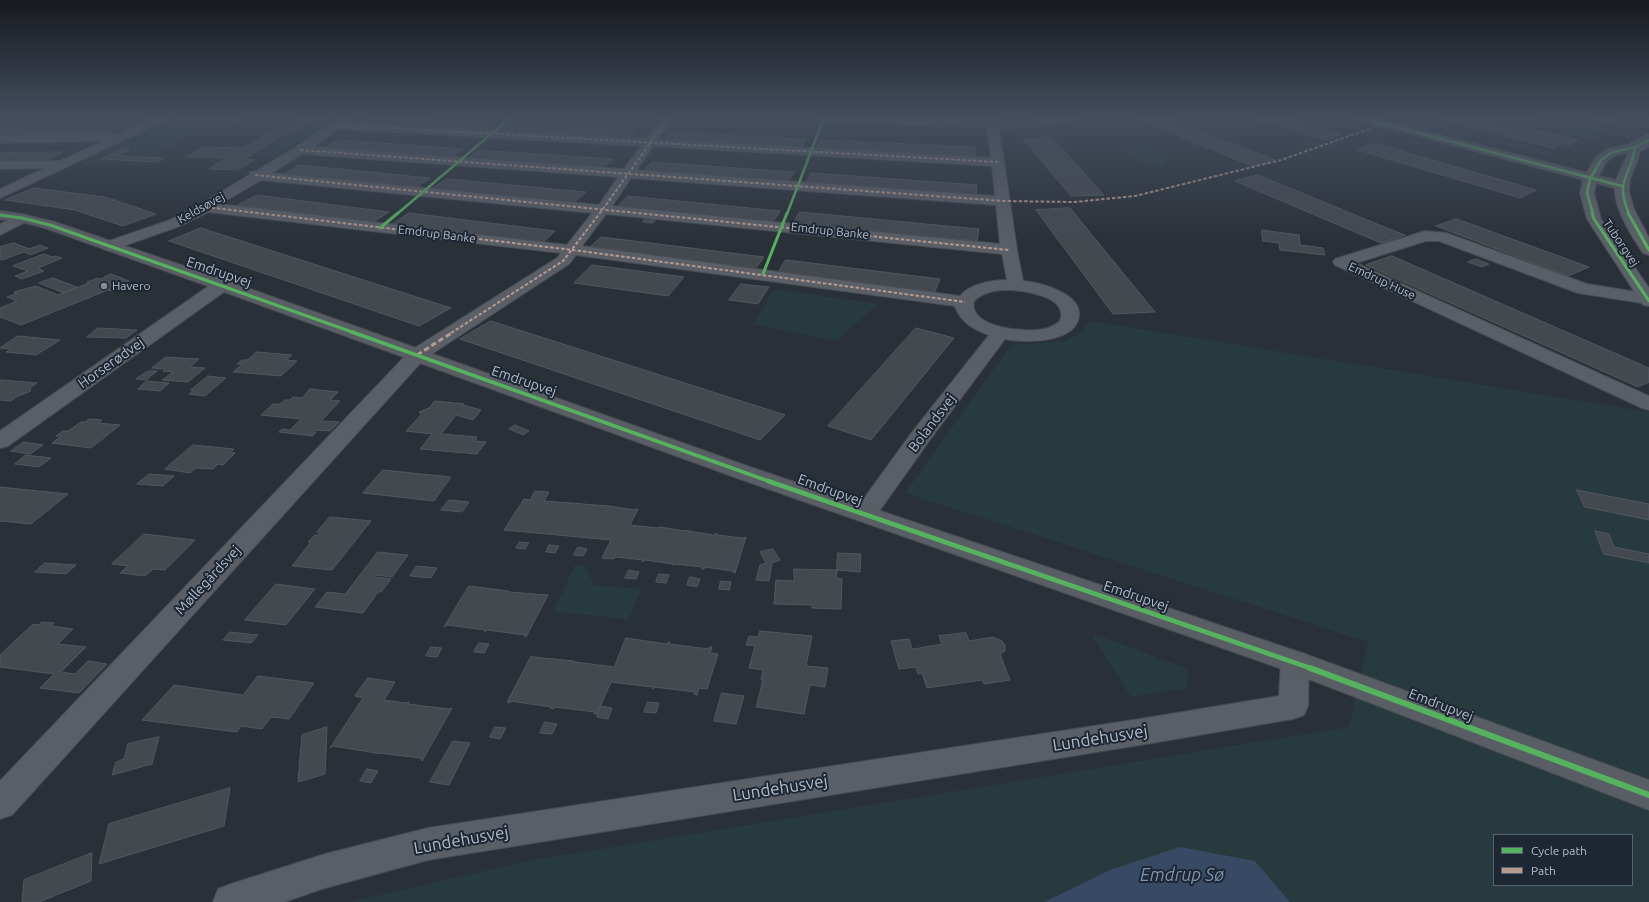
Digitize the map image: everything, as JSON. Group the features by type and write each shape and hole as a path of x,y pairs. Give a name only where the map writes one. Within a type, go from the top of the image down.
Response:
{"main road":[{"name":"Tuborgvej","path":"1602,160 1599,162 1590,179 1586,193 1594,219 1648,300"},
{"path":"1622,186 1627,168 1633,160"},
{"name":"Tuborgvej","path":"1622,186 1624,199 1641,238 1649,250"}],"street":[{"path":"0,194 73,160"},
{"name":"Keldsøvej","path":"109,246 175,223 206,207 255,175 282,160"},
{"path":"444,160 1003,201"},
{"path":"417,355 563,262 637,160"},
{"path":"963,160 998,162 1009,250 1016,285"},
{"path":"1519,160 1622,186"},
{"path":"0,165 65,164"},
{"name":"Emdrup Banke","path":"255,175 429,194 603,209 1009,250"},
{"name":"Emdrup Banke","path":"206,207 573,250 965,302"},
{"path":"0,230 11,216"},
{"name":"Emdrupvej","path":"11,216 50,225 865,514 1296,662 1649,795"},
{"name":"Emdrup Huse","path":"1648,300 1584,289 1441,236 1425,236 1341,262 1649,404"},
{"name":"Horserødvej","path":"0,441 222,285"},
{"path":"998,285 1016,285 1035,288 1051,293 1064,301 1070,310 1070,319 1064,327 1052,332 1037,336 1019,336 1000,333 984,328 972,320 965,311 965,302 971,294 982,288 998,285"},
{"name":"Bolandsvej","path":"865,514 921,436 1000,333"},
{"name":"Møllegårdsvej","path":"0,804 417,355"},
{"name":"Lundehusvej","path":"231,902 325,871 428,844 1138,732 1293,706 1296,662"}],"green space":[{"path":"92,160 144,160 135,165 86,163"},
{"path":"1139,160 1165,160 1164,167 1147,167"},
{"path":"774,289 878,304 836,341 753,324"},
{"path":"1091,321 1649,412 1649,902 1290,902 1255,861 1110,870 1044,902 349,902 533,860 1349,727 1368,642 905,493 1011,345 1063,341 1078,335"},
{"path":"575,565 585,566 594,585 641,589 629,619 553,612"},
{"path":"1094,634 1188,669 1187,688 1131,697 1092,636"}],"water":[{"name":"Emdrup Sø","path":"1180,847 1255,861 1290,902 1044,902 1110,870"}],"building":[{"path":"0,160 49,160 47,161"},
{"path":"122,160 160,160 157,162"},
{"path":"223,160 254,160 237,170 209,169"},
{"path":"484,160 612,160 603,168"},
{"path":"1041,160 1072,160 1104,195 1071,196"},
{"path":"1238,160 1275,160 1253,166"},
{"path":"1392,160 1433,160 1536,190 1520,198"},
{"path":"652,162 794,172 788,182 643,171"},
{"path":"300,165 430,178 415,188 282,175"},
{"path":"811,173 977,185 976,195 806,183"},
{"path":"1258,175 1405,235 1381,243 1235,181"},
{"path":"447,179 586,192 574,203 432,189"},
{"path":"34,188 105,197 156,214 123,226 75,210 5,200"},
{"path":"257,195 389,212 373,222 238,205"},
{"path":"628,196 780,211 773,222 617,207"},
{"path":"1070,208 1155,312 1113,314 1036,210"},
{"path":"800,212 979,229 977,241 793,224"},
{"path":"409,213 555,231 541,244 391,225"},
{"path":"647,217 657,218 653,223 643,222"},
{"path":"1457,219 1589,267 1568,276 1436,226"},
{"path":"201,228 451,308 419,326 169,241"},
{"path":"1262,230 1299,235 1300,245 1323,248 1325,255 1280,250 1279,243 1263,241"},
{"path":"601,237 764,257 754,271 587,250"},
{"path":"14,243 29,249 40,245 48,248 30,255 24,252 2,260 0,259 0,247"},
{"path":"44,254 62,258 38,268 44,271 22,279 15,276 28,271 13,266"},
{"path":"1392,256 1649,368 1649,382 1638,387 1366,265"},
{"path":"1476,259 1489,264 1482,267 1468,262"},
{"path":"786,260 940,279 934,294 777,274"},
{"path":"592,265 684,277 668,296 574,283"},
{"path":"111,274 129,281 117,286 120,287 112,291 108,290 21,325 0,317 0,308 17,301 7,297 17,293 14,292 36,286 58,295 89,283 87,282 98,278 100,279"},
{"path":"53,278 77,287 64,293 39,283"},
{"path":"741,284 769,287 758,304 729,300"},
{"path":"491,321 785,415 760,440 460,339"},
{"path":"98,328 137,330 126,338 87,337"},
{"path":"916,328 954,338 871,440 828,426"},
{"path":"18,336 60,340 36,355 6,352 11,349 0,348"},
{"path":"257,352 292,355 286,360 297,361 281,376 233,372 243,364 237,364 242,360 247,360"},
{"path":"166,357 199,359 190,367 205,368 188,382 162,380 173,372 163,371 165,369 152,368"},
{"path":"148,371 157,371 146,380 136,379"},
{"path":"208,376 226,378 205,396 189,394 194,390 191,390"},
{"path":"0,380 37,383 30,388 31,390 29,392 18,396 11,401 0,400"},
{"path":"147,381 169,383 160,391 138,389"},
{"path":"310,389 338,392 330,400 340,401 321,421 339,422 330,431 314,430 312,432 316,432 313,436 279,432 282,429 290,430 301,419 261,415 273,404 280,404 285,400 290,400 293,397 302,398"},
{"path":"435,401 464,404 463,405 481,410 473,420 456,415 441,434 477,437 475,441 486,442 477,454 420,449 432,434 406,431 421,415 419,412 429,408"},
{"path":"89,419 102,420 98,423 120,425 91,448 52,443 61,436 56,436 63,431 68,431 81,422 85,422"},
{"path":"515,425 529,431 523,435 509,429"},
{"path":"24,442 43,445 30,454 11,451"},
{"path":"193,445 234,449 231,452 235,453 223,465 218,464 213,469 196,468 190,473 165,469"},
{"path":"26,455 51,458 39,467 15,464"},
{"path":"383,470 451,477 434,501 363,493"},
{"path":"149,474 174,476 163,486 137,484"},
{"path":"0,487 68,494 31,524 0,521"},
{"path":"1577,490 1649,504 1649,520 1585,507"},
{"path":"535,491 549,492 544,501 609,506 635,510 638,509 630,525 660,527 686,531 689,530 688,531 714,535 717,533 717,535 743,538 746,537 735,573 733,571 705,567 702,569 702,567 672,565 673,564 645,560 642,562 643,560 615,557 614,559 602,558 611,540 504,530 524,499 530,500"},
{"path":"449,500 469,502 462,512 441,510"},
{"path":"330,517 371,521 332,570 292,566 311,542 308,542 315,535 318,535 321,532 317,532"},
{"path":"1595,531 1609,534 1614,547 1649,554 1649,563 1604,554"},
{"path":"144,534 195,540 165,570 153,569 145,576 120,573 128,566 112,564"},
{"path":"520,542 529,543 525,549 516,548"},
{"path":"549,545 559,546 555,553 546,552"},
{"path":"578,547 587,549 583,556 574,555"},
{"path":"773,549 780,560 772,563 769,581 756,580 760,565 766,563 760,552"},
{"path":"378,552 408,555 392,577 376,575 375,577 391,579 381,592 378,592 363,613 315,607 327,592 345,594"},
{"path":"838,553 861,554 860,572 837,570"},
{"path":"45,563 76,565 66,574 35,572"},
{"path":"417,566 437,568 431,578 410,576"},
{"path":"794,569 837,570 836,578 842,579 841,609 812,608 812,605 774,604 776,580 794,581"},
{"path":"629,570 639,572 636,579 625,578"},
{"path":"659,574 669,575 666,583 656,582"},
{"path":"690,577 700,579 697,587 687,585"},
{"path":"721,581 731,582 729,590 719,589"},
{"path":"276,584 315,589 286,625 245,620"},
{"path":"469,586 509,592 548,595 526,637 525,635 487,630 485,632 485,630 447,625 444,627"},
{"path":"42,622 54,623 51,626 73,629 58,644 86,647 61,672 75,674 88,661 107,664 79,693 40,688 54,674 0,667 0,655 33,624 39,625"},
{"path":"760,631 812,636 806,666 828,668 825,687 810,685 804,714 756,707 763,680 761,680 763,670 749,668 755,646 746,645 749,636 758,637"},
{"path":"230,632 258,635 251,643 223,640"},
{"path":"966,633 969,641 993,637 1002,641 1005,645 1005,651 1000,654 1010,680 984,684 982,680 927,688 922,673 918,674 916,667 899,669 891,641 909,639 912,649 914,649 942,644 939,636"},
{"path":"626,638 667,644 670,642 669,644 709,649 709,647 712,647 710,653 718,654 707,689 699,688 697,695 694,694 695,692 654,687 653,689 652,687 611,682 597,714 594,714 595,712 554,707 553,709 550,708 551,707 510,701 510,703 507,702 531,656 614,667"},
{"path":"479,643 489,644 484,653 474,652"},
{"path":"431,647 442,648 437,657 426,656"},
{"path":"258,676 314,683 289,719 271,717 262,729 241,726 237,732 142,720 174,685 243,695"},
{"path":"368,678 395,682 384,700 406,703 409,702 408,704 449,709 452,708 422,761 421,758 376,754 333,746 330,748 363,698 355,696"},
{"path":"722,693 744,696 736,724 714,721"},
{"path":"648,702 659,703 656,713 644,712"},
{"path":"601,706 612,708 608,719 597,717"},
{"path":"545,722 557,724 552,734 540,733"},
{"path":"327,727 325,774 298,782 302,735"},
{"path":"495,727 506,728 500,739 490,737"},
{"path":"159,737 152,764 112,775 116,762 124,759 128,744"},
{"path":"453,741 470,743 449,785 430,782"},
{"path":"367,769 378,771 371,783 360,781"},
{"path":"230,788 224,826 99,864 109,824"},
{"path":"92,853 91,881 39,902 22,902 24,880"}],"marked path":[{"path":"439,160 1003,201 1074,202 1135,196 1281,160"},
{"path":"417,355 563,261 603,209 637,160"},
{"path":"964,160 998,162"},
{"path":"255,175 1009,250"},
{"path":"206,207 573,250 965,302"}],"cycle path":[{"path":"380,228 460,160"},
{"path":"763,274 808,160"},
{"path":"1523,160 1622,186"},
{"path":"1601,160 1590,179 1587,193 1594,219 1649,301"},
{"path":"1632,160 1623,179 1622,192 1631,219 1649,250"},
{"path":"0,215 22,218 50,225 222,285 745,473 1295,662 1649,795"}],"place":[{"name":"Havero","path":"104,286"}]}
